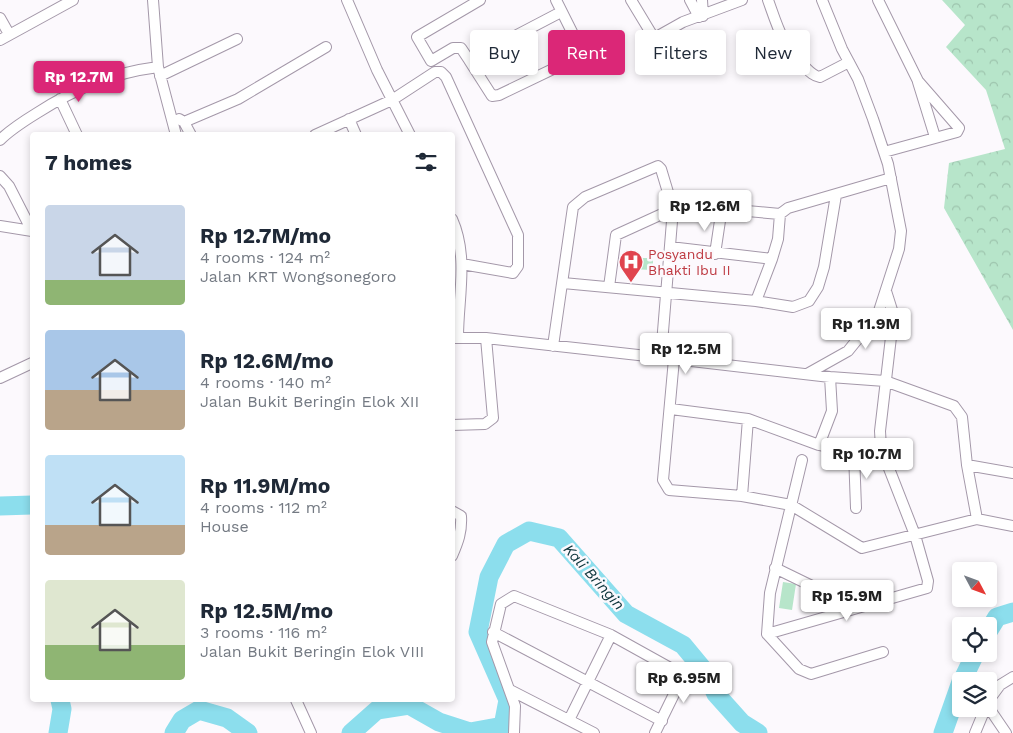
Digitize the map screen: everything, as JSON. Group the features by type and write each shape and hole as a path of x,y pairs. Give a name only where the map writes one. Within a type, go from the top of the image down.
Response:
{"street":[{"path":"0,18 5,37 73,0"},
{"path":"153,0 159,72 175,132"},
{"path":"347,0 408,132"},
{"path":"470,60 461,48 453,48 431,61 417,37 480,0"},
{"path":"479,75 492,96 499,95 578,57 581,52 580,48 556,0"},
{"path":"631,0 649,30"},
{"path":"690,0 701,16"},
{"path":"701,16 702,0"},
{"path":"671,30 742,0"},
{"path":"768,0 781,38 796,59 815,76 820,77 849,62"},
{"path":"807,374 848,351 878,314 899,250 901,231 884,152 858,79 822,0"},
{"path":"878,0 918,81 935,138"},
{"path":"527,30 561,12"},
{"path":"1,137 60,99 93,82 159,72 237,39"},
{"path":"184,122 238,100 326,47"},
{"path":"322,132 392,100 435,72 442,72 504,200 519,240 516,271 459,270"},
{"path":"884,152 957,132 959,128 956,122 918,81"},
{"path":"60,99 75,132"},
{"path":"172,115 184,122 189,132"},
{"path":"349,119 355,132"},
{"path":"553,346 572,212 580,200 658,166 661,169 673,209 661,356"},
{"path":"0,176 9,186 30,227"},
{"path":"715,254 721,214 725,209 780,214 788,208 891,178"},
{"path":"563,283 756,301 793,307 809,301 818,287 824,267 836,195"},
{"path":"609,287 616,235 673,209"},
{"path":"756,301 778,239 780,214"},
{"path":"0,226 30,231"},
{"path":"455,226 458,232 459,270 456,337 486,338 661,356 885,382 954,406 962,417 967,465 977,520"},
{"path":"670,247 715,254 772,259"},
{"path":"767,634 855,607 928,588 928,581 915,535 881,448 880,431 893,320 886,291"},
{"path":"455,425 485,424 493,418 486,338"},
{"path":"674,359 671,409 663,480 665,486 674,491 742,496 791,505 862,548 977,520 1013,526"},
{"path":"0,378 30,364"},
{"path":"819,445 832,411 830,377"},
{"path":"671,409 748,419 819,445 854,453 881,448"},
{"path":"742,496 748,419"},
{"path":"854,453 856,508"},
{"path":"802,460 775,568 770,593 767,634 799,669 811,674 883,652"},
{"path":"967,465 1013,473"},
{"path":"455,513 461,516 461,534 455,549"},
{"path":"775,568 855,607"},
{"path":"514,733 515,706 492,642 501,604 514,596 611,635 674,670 677,688 655,733"},
{"path":"493,632 662,720"},
{"path":"569,720 590,681 611,635"},
{"path":"997,689 1013,677"},
{"path":"510,690 594,733"},
{"path":"299,702 311,733"},
{"path":"974,733 981,717"},
{"path":"995,717 1006,733"}],"green space":[{"path":"942,0 1013,0 1013,330 944,208 949,163 1005,149 986,90 946,47 965,25"},
{"path":"628,258 653,258 653,270 628,269"},
{"path":"783,582 796,584 792,610 779,608"}],"waterway":[{"name":"Kali Bringin","path":"0,506 30,505"},
{"name":"Kali Bringin","path":"351,733 377,710 409,705 439,722 470,732 503,726 508,700 478,632 489,577 506,544 529,531 559,538 626,614 683,645 707,674 716,694 742,723 758,733"},
{"name":"Kali Bringin","path":"997,617 1013,612"},
{"name":"Kali Bringin","path":"966,672 971,662"},
{"name":"Kali Bringin","path":"58,733 62,709 60,702"},
{"name":"Kali Bringin","path":"943,733 952,708"},
{"name":"Kali Bringin","path":"174,733 182,720 199,710 227,718 248,733"}],"place":[{"name":"Posyandu Bhakti Ibu II","path":"631,283"}]}
